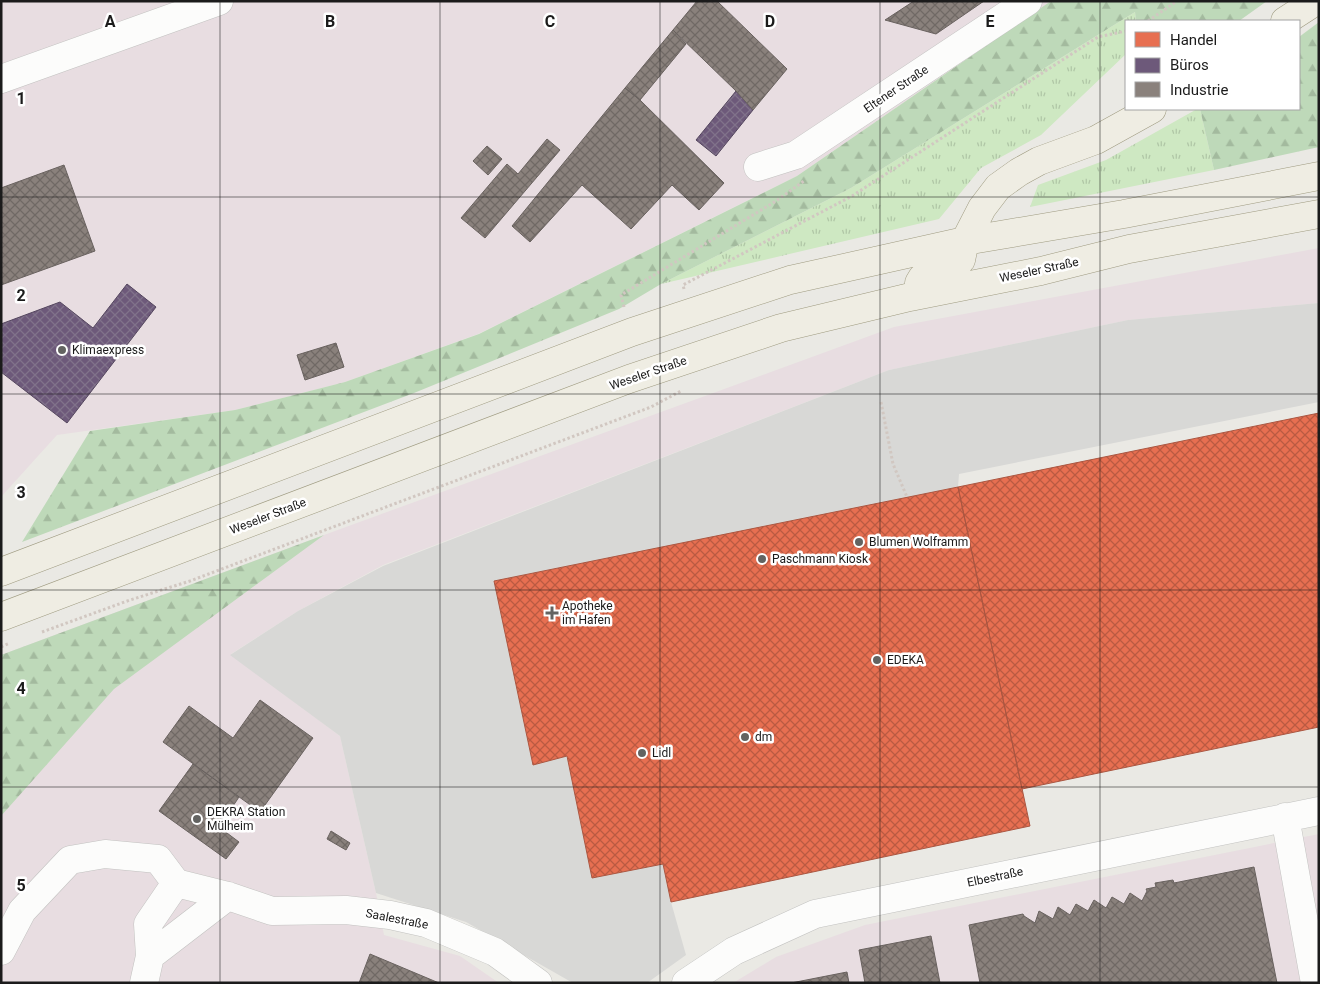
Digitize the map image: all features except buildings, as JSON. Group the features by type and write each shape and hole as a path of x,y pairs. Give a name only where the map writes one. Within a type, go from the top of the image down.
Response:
{"main road":[{"path":"1287,20 1316,1"},
{"path":"910,296 922,278 949,271 961,260 965,241 982,208 998,187 1039,161 1096,140 1150,110"},
{"path":"1,572 632,332 790,280 965,241 1124,214 1319,176"},
{"name":"Weseler Straße","path":"1,617 629,379 781,328 910,296 1041,271 1129,249 1319,214"}],"street":[{"path":"1,79 219,1"},
{"name":"Eltener Straße","path":"758,167 796,155 1028,1"},
{"name":"Elbestraße","path":"686,983 734,951 815,914 1319,810"},
{"path":"1285,818 1315,983"},
{"path":"1,951 22,911 70,860 106,854 158,859 176,883 148,924 150,956 144,983"},
{"name":"Saalestraße","path":"176,883 228,896 272,911 346,910 426,923 495,952 538,983"},
{"path":"150,956 228,896"}],"path":[{"path":"1149,20 1177,1"},
{"path":"687,314 683,286 852,196 1098,37 1125,31"},
{"path":"632,332 621,295 776,201 805,180"},
{"path":"38,633 190,581 642,410 689,387"},
{"path":"881,402 893,464 907,497"},
{"path":"1,646 10,643"}],"shaded area":[{"path":"1,1 1051,1 797,176 478,334 345,382 235,410 57,435 1,497"},
{"path":"1319,248 1319,303 1128,320 889,370 383,565 298,611 231,654 340,736 384,935 460,956 499,983 1,983 1,655 894,327"},
{"path":"1319,303 1319,402 959,474 958,487 495,581 533,765 567,756 592,878 663,864 671,902 686,955 647,983 573,983 466,922 376,893 340,736 230,655 298,611 383,566 889,370 1128,320"},
{"path":"1319,834 1319,983 733,983 776,957 865,925"}],"green space":[{"path":"1051,1 1267,1 1240,20 1136,20 1135,12 851,188 661,284 619,309 414,393 22,542 90,431 235,410 345,382 479,334 797,176"},
{"path":"1135,12 1136,20 1125,20 1125,55 1041,135 981,168 939,219 661,284 851,188"},
{"path":"1319,22 1319,147 1214,170 1200,110 1300,110 1300,36"},
{"path":"1195,110 1200,110 1214,170 1030,207 1038,185 1106,160"},
{"path":"324,535 114,689 1,816 1,655"}],"place":[{"name":"Klimaexpress","path":"62,350"},
{"name":"Blumen Wolframm","path":"859,542"},
{"name":"Paschmann Kiosk","path":"762,559"},
{"name":"Apotheke im Hafen","path":"552,613"},
{"name":"EDEKA","path":"877,660"},
{"name":"dm","path":"745,737"},
{"name":"Lidl","path":"642,753"},
{"name":"DEKRA Station Mülheim","path":"197,819"}]}
